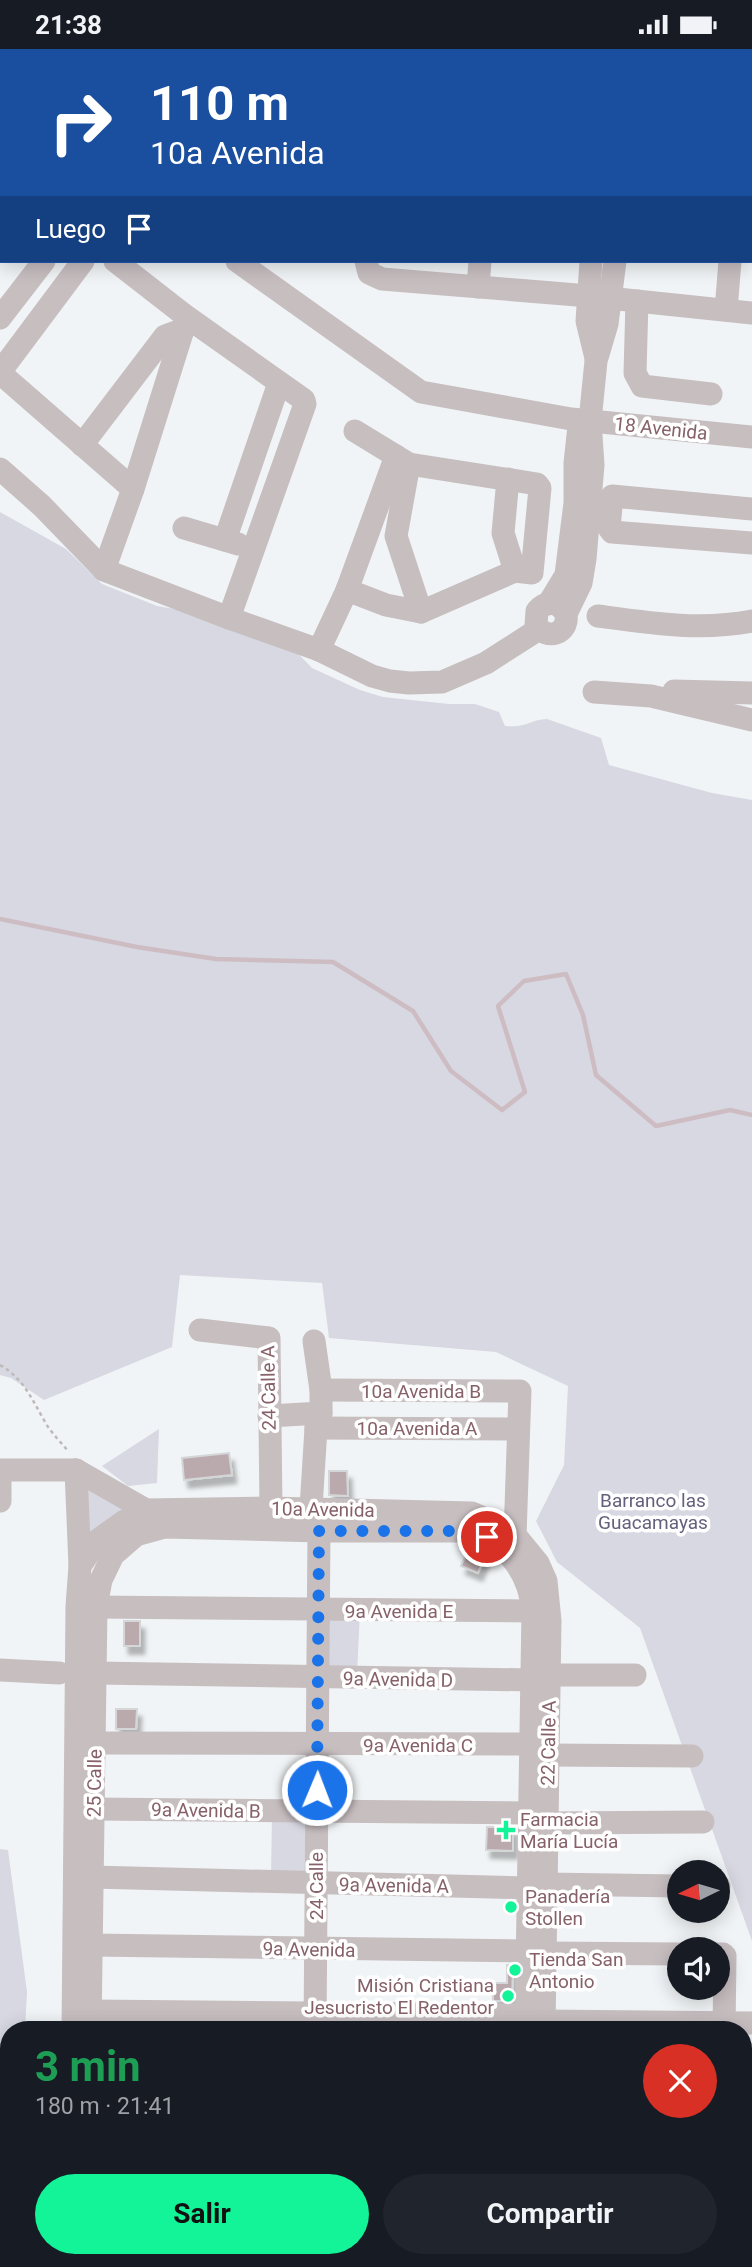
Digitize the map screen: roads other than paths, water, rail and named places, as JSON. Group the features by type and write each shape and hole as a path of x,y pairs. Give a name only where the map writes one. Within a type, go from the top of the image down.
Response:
{"street":[{"path":"0,318 42,263"},
{"path":"82,263 0,372 133,489"},
{"path":"117,263 186,323 304,400 305,404 229,618"},
{"name":"18 Avenida","path":"240,263 421,392 580,420 752,437"},
{"path":"366,263 369,273 382,279 752,313"},
{"path":"478,287 480,263"},
{"path":"592,263 600,297"},
{"path":"0,469 42,506 104,570 319,650 372,676 409,683 442,682 486,663 539,629 548,634 559,632 566,624 558,608 581,583 593,465 580,420 596,361 587,321 614,263"},
{"path":"726,310 730,263"},
{"path":"637,301 635,373 642,386 711,394"},
{"path":"82,445 165,336 186,323"},
{"path":"104,570 186,323"},
{"path":"225,540 279,383"},
{"path":"347,590 386,605 421,612 515,571 532,573 540,488 539,485 402,460 355,431"},
{"path":"319,650 402,460"},
{"path":"402,460 397,539 421,612"},
{"path":"508,479 503,533 515,571"},
{"path":"752,509 613,496 610,498 609,528 612,532 752,543"},
{"path":"184,528 253,549"},
{"path":"598,616 644,623 703,627 752,621"},
{"path":"651,696 668,691 752,693"},
{"path":"594,692 651,696 752,720"},
{"name":"24 Calle A","path":"200,1330 268,1337 271,1508"},
{"path":"311,1508 321,1390 314,1341"},
{"name":"10a Avenida B","path":"321,1390 520,1391 518,1429"},
{"name":"10a Avenida A","path":"269,1416 518,1429"},
{"path":"518,1429 520,1551"},
{"path":"0,1469 76,1470 146,1510"},
{"name":"25 Calle","path":"76,1470 80,1566 77,1606 86,1698 95,1743 91,2021"},
{"path":"0,1476 0,1500"},
{"name":"10a Avenida","path":"119,1536 146,1510 311,1508 472,1513 511,1530 520,1551"},
{"name":"10a Avenida","path":"119,1536 136,1535 165,1527 474,1531 504,1549 520,1551"},
{"name":"24 Calle","path":"315,2021 319,1531"},
{"path":"80,1566 98,1540 119,1536"},
{"name":"25 Calle","path":"73,2021 86,1698 96,1673 96,1607 101,1580 119,1536"},
{"name":"22 Calle A","path":"520,1551 550,1621 540,1678"},
{"name":"22 Calle A","path":"535,2021 540,1678 537,1594"},
{"name":"9a Avenida E","path":"96,1607 318,1610 537,1594"},
{"path":"0,1670 59,1673"},
{"name":"9a Avenida D","path":"96,1673 318,1678 540,1678 635,1675"},
{"name":"9a Avenida C","path":"95,1743 539,1750 692,1756"},
{"name":"9a Avenida B","path":"93,1809 704,1822"},
{"name":"9a Avenida A","path":"93,1877 316,1883 667,1886"},
{"name":"9a Avenida","path":"92,1945 667,1954"},
{"path":"723,2000 724,2021"}],"waterway":[{"path":"0,919 137,947 216,959 333,962 413,1011 451,1071 502,1110 525,1092 498,1006 524,981 566,974 583,1015 596,1075 656,1126 730,1110 752,1115"}],"place":[{"name":"Farmacia María Lucía","path":"506,1830"},
{"name":"Panadería Stollen","path":"511,1907"},
{"name":"Tienda San Antonio","path":"515,1970"},
{"name":"Misión Cristiana Jesucristo El Redentor","path":"508,1996"}],"park label":[{"name":"Barranco las Guacamayas","path":"653,1511"}]}
